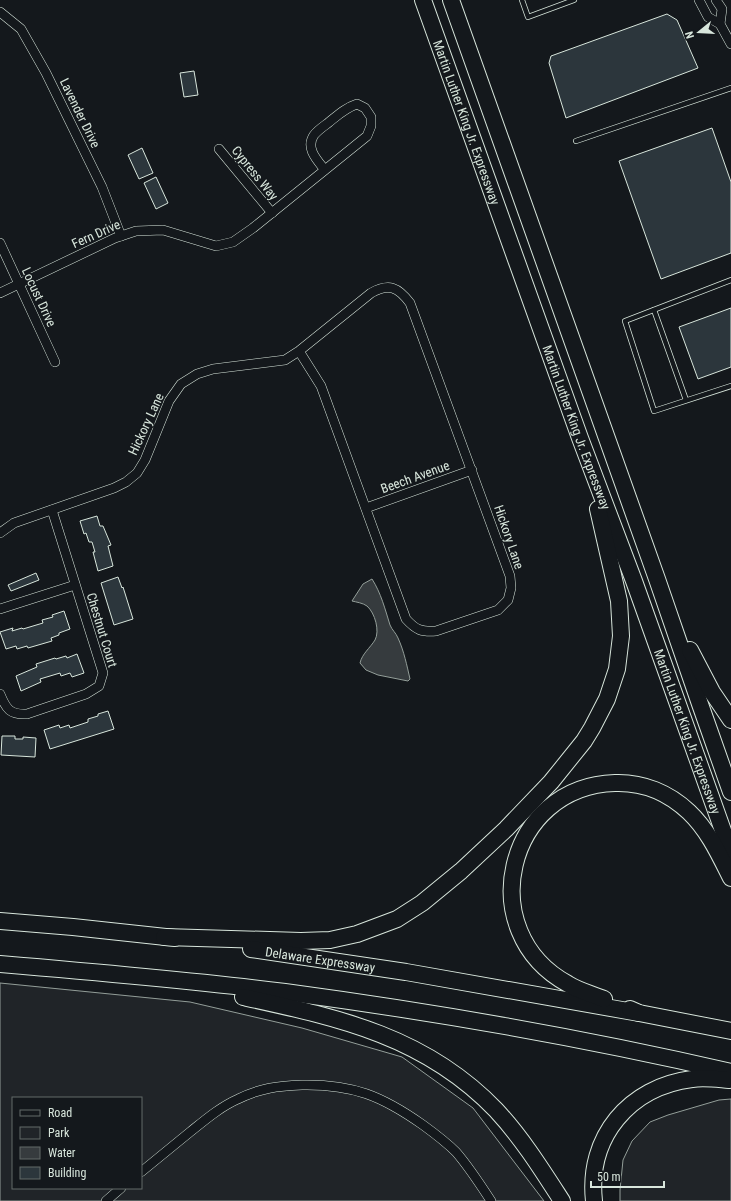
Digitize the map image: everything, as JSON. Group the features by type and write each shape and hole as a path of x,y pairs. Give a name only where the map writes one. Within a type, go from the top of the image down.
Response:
{"highway":[{"name":"Martin Luther King Jr. Expressway","path":"424,0 580,438 637,588 731,853"},
{"name":"Martin Luther King Jr. Expressway","path":"450,0 657,578 731,792"},
{"path":"164,937 316,941 343,938 385,924 422,903 461,871 506,829 551,782 584,741 600,713 614,679 620,641 621,618 616,584 580,438"},
{"path":"657,578 702,674 731,720"},
{"path":"731,878 711,839 704,829 688,811 671,797 641,785 630,783 608,783 574,792 546,810 530,828 522,842 516,857 511,888 514,917 526,944 539,962 567,984 638,1013 731,1031"},
{"name":"Delaware Expressway","path":"0,921 73,926 284,953 406,972 638,1013"},
{"path":"0,964 290,993 458,1019 607,1045 731,1072"},
{"path":"159,979 326,1016 362,1027 412,1048 437,1062 457,1076 496,1110 527,1148 562,1201"},
{"path":"594,1201 593,1178 597,1154 606,1133 624,1110 640,1097 671,1083 694,1079 731,1080"}],"street":[{"path":"699,0 708,17 720,24 728,32 731,44"},
{"path":"716,0 722,9 720,24"},
{"name":"Lavender Drive","path":"0,12 21,29 46,73 102,187 121,236"},
{"name":"Fern Drive","path":"0,293 121,236 136,231 163,230 216,246 233,242 272,213 367,136 372,126 371,117 365,108 357,104 346,108 314,134 311,142 312,152 325,170"},
{"name":"Cypress Way","path":"219,149 272,213"},
{"name":"Locust Drive","path":"0,243 54,362"},
{"name":"Hickory Lane","path":"0,533 14,523 114,488 126,482 137,473 145,460 169,401 181,384 197,374 213,369 285,360 299,351 376,290 381,288 392,288 403,294 410,303 510,576 511,588 508,600 498,610 436,631 425,631 414,628 406,619 321,386 299,351"},
{"name":"Beech Avenue","path":"366,508 472,470"},
{"name":"Chestnut Court","path":"0,694 4,705 10,712 27,714 86,694 100,686 104,673 52,510"},
{"name":"Chestnut Court","path":"0,609 75,585"},
{"path":"142,1171 210,1116 236,1100 259,1090 285,1086 320,1085 352,1089 377,1097 400,1109 437,1136 454,1151 471,1171 492,1201"},
{"path":"106,1201 121,1189"}],"lane":[{"path":"522,0 528,17 574,0"},
{"path":"576,141 731,88"},
{"path":"731,280 625,321 654,410 731,386"},
{"path":"654,310 686,400"}],"green space":[{"path":"0,983 190,1002 302,1028 402,1057 473,1108 544,1201 0,1201"},
{"path":"731,1099 731,1201 620,1201 623,1160 632,1141 650,1122 668,1115 719,1100"}],"water":[{"path":"372,579 380,595 390,625 402,648 410,679 408,681 378,675 366,670 360,663 364,654 375,640 377,627 370,609 362,603 352,601 363,584"}],"building":[{"path":"667,14 677,20 698,68 566,118 549,63 551,56"},
{"path":"194,71 198,95 184,97 180,73"},
{"path":"712,128 731,182 731,253 661,279 619,161"},
{"path":"142,148 153,173 139,179 128,155"},
{"path":"156,177 168,203 156,209 144,183"},
{"path":"731,308 731,367 698,379 679,327"},
{"path":"97,516 100,526 103,526 111,545 108,546 113,566 98,571 92,542 89,542 86,533 84,534 80,521"},
{"path":"36,573 39,580 11,591 8,585"},
{"path":"118,577 122,588 123,587 133,619 114,625 101,583"},
{"path":"64,611 70,629 51,638 52,641 28,648 27,646 17,649 16,646 6,649 0,632 13,628 12,631 23,629 43,623 42,620 53,617 52,615"},
{"path":"77,654 84,673 72,677 70,673 61,676 60,673 40,679 41,682 21,691 16,676 37,667 36,664 55,658 66,656 67,658"},
{"path":"108,711 114,729 50,749 44,730 59,725 60,728 69,725 70,728 88,722 88,719"},
{"path":"2,736 15,736 15,739 23,739 23,737 36,738 35,757 1,755"}]}
